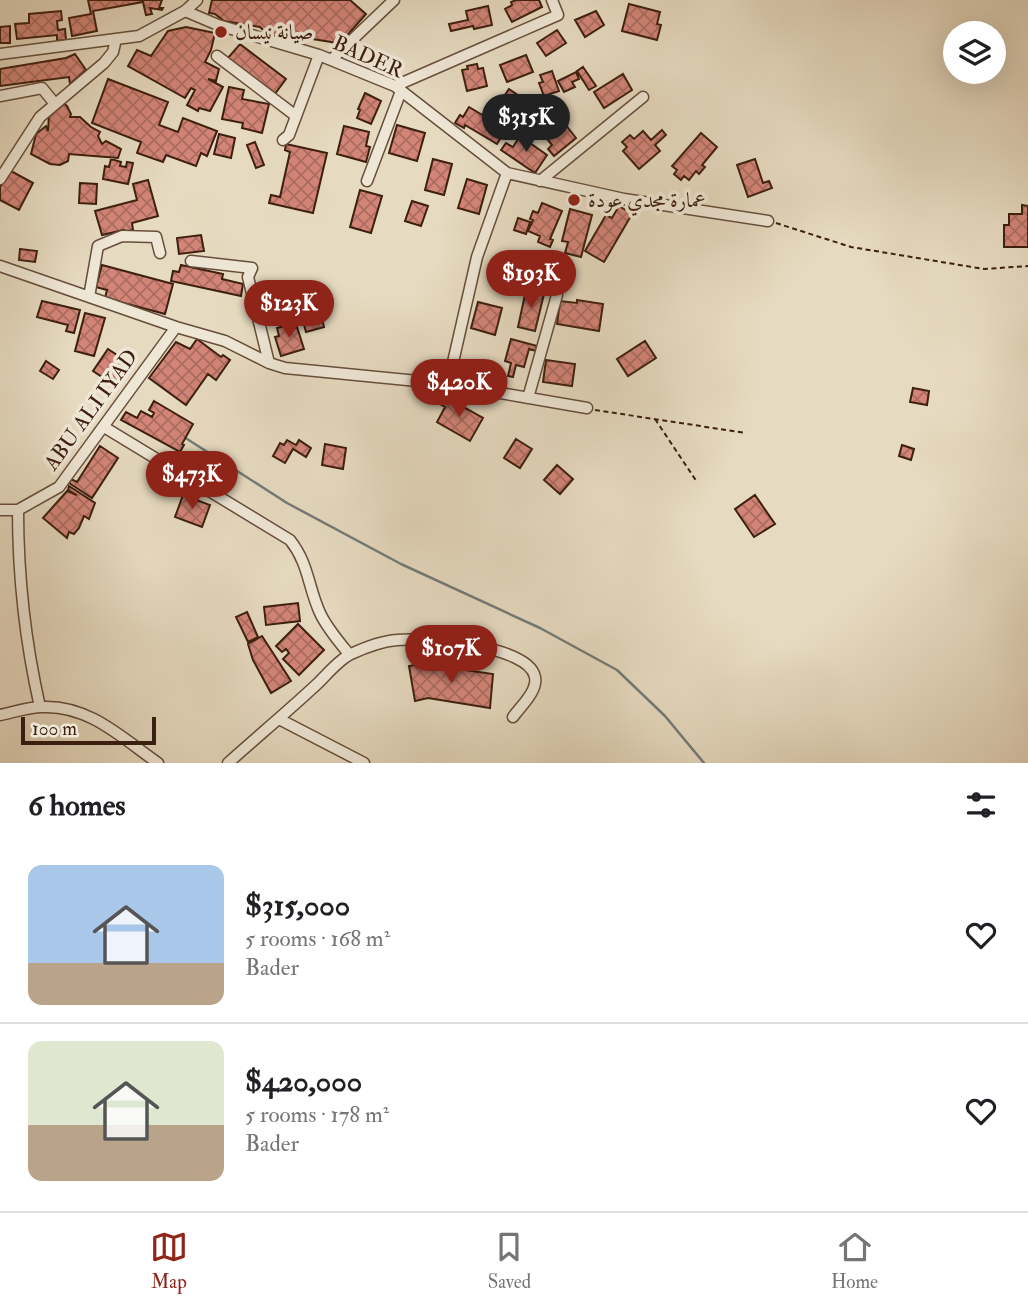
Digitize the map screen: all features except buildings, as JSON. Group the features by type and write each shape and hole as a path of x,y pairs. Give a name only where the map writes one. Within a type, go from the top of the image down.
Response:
{"street":[{"path":"0,54 139,36 185,11 197,0"},
{"path":"331,60 394,0"},
{"path":"367,181 398,89 558,15 552,0"},
{"name":"BADER","path":"185,11 218,25 319,55 398,89 507,173"},
{"path":"0,179 40,117 104,63 113,52 116,39"},
{"path":"283,140 289,135 319,55"},
{"path":"217,56 296,116"},
{"path":"0,96 42,88 55,104"},
{"path":"540,181 643,97"},
{"path":"448,383 477,257 507,173 624,199 768,220"},
{"path":"89,297 98,246 122,236 156,237 160,253"},
{"path":"191,261 252,268 248,277 269,363"},
{"path":"0,266 176,327 225,341 285,368 448,383 587,408"},
{"path":"528,398 557,295"},
{"name":"ABU ALI IYAD","path":"18,510 59,487 176,327"},
{"path":"104,427 290,540 302,555 320,613 349,654"},
{"path":"0,510 18,510 18,568 32,672 40,706"},
{"path":"228,763 349,654 395,640 435,639 479,645 505,653 525,664 535,674 536,680 530,695 513,717"},
{"path":"0,715 40,706 67,707 90,715 158,763"},
{"path":"279,719 364,763"}],"path":[{"path":"768,220 851,247 984,269 1028,266"},
{"path":"587,408 746,433"},
{"path":"655,419 697,482"}],"waterway":[{"path":"184,437 287,503 401,564 540,628 617,670 665,716 704,763"}],"place":[{"name":"صيانة نيسان","path":"221,32"},
{"name":"عمارة مجدي عودة","path":"574,200"}]}
